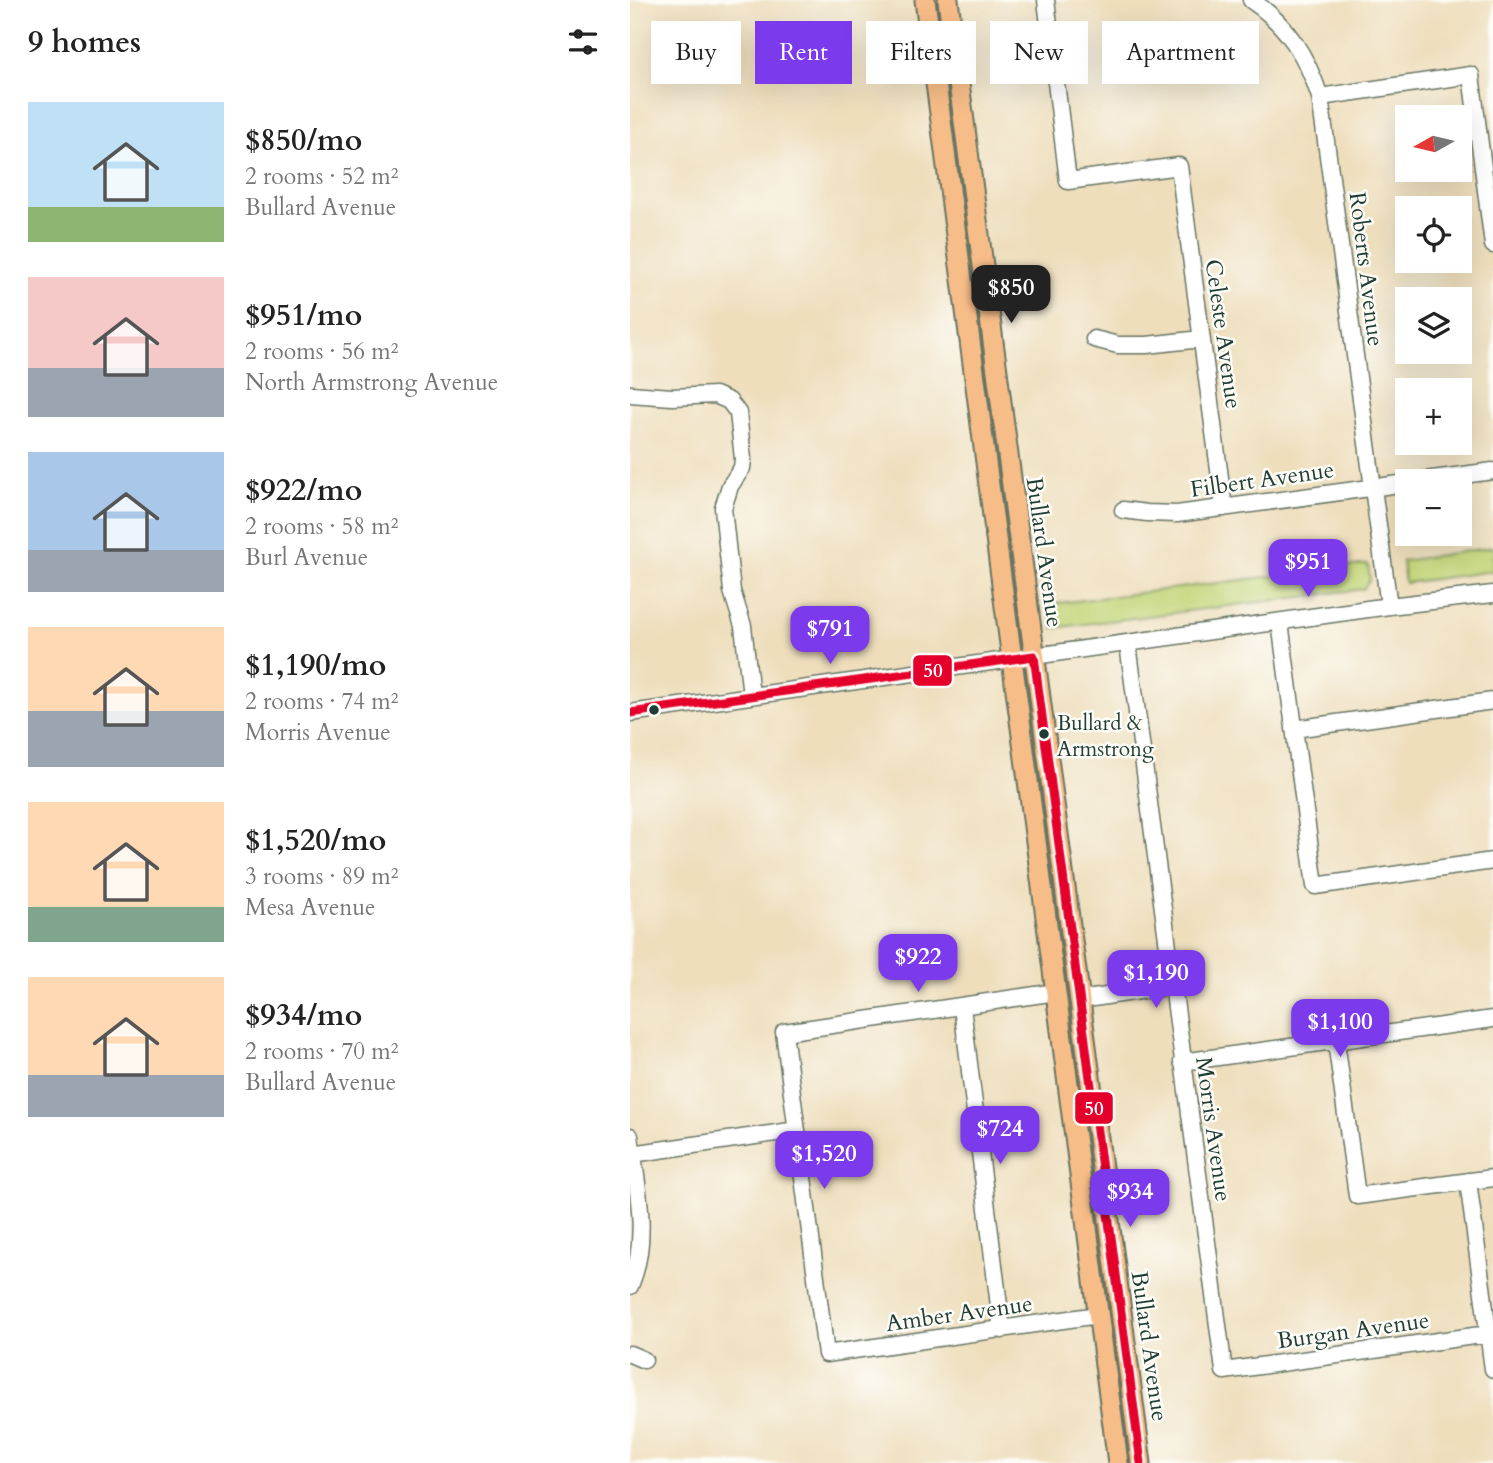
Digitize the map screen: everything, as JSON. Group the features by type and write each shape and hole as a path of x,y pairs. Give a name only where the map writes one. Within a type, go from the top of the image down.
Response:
{"main road":[{"name":"Bullard Avenue","path":"925,0 1118,1463"},
{"name":"Bullard Avenue","path":"948,0 1080,1000 1135,1462"},
{"name":"Bullard Avenue","path":"1056,992 1068,1007 1078,1065 1094,1111"}],"street":[{"name":"Celeste Avenue","path":"1046,0 1068,181 1179,166 1224,508"},
{"name":"Roberts Avenue","path":"1254,1 1278,22 1296,44 1312,71 1321,97 1389,607"},
{"path":"1321,97 1471,75 1493,245"},
{"path":"1094,339 1118,345 1147,345 1201,339"},
{"path":"630,394 671,397 715,395 729,401 738,413 742,468 730,486 723,508 732,591 743,626 751,695"},
{"path":"1472,474 1493,471"},
{"name":"Filbert Avenue","path":"1123,510 1177,514 1395,484"},
{"path":"630,713 1493,594"},
{"path":"1280,622 1314,886 1493,861"},
{"name":"Morris Avenue","path":"1128,644 1223,1371"},
{"path":"1294,729 1493,701"},
{"path":"1080,1000 1172,986"},
{"path":"632,1154 797,1130 785,1032 1056,992"},
{"path":"962,1007 1002,1330"},
{"path":"1182,1062 1493,1019"},
{"path":"1336,1041 1357,1196 1493,1178"},
{"name":"Amber Avenue","path":"797,1130 826,1354 1098,1315"},
{"path":"630,1136 641,1215 641,1245 630,1286"},
{"path":"1468,1181 1493,1369"},
{"name":"Burgan Avenue","path":"1223,1371 1488,1334"}],"green space":[{"path":"1493,547 1493,571 1405,583 1402,561"},
{"path":"1368,564 1370,580 1363,589 1054,628 1051,604"}],"transit line":[{"name":"50","path":"630,713 1034,656 1141,1463"}],"place":[{"name":"Bullard & Armstrong","path":"1044,734"}]}
